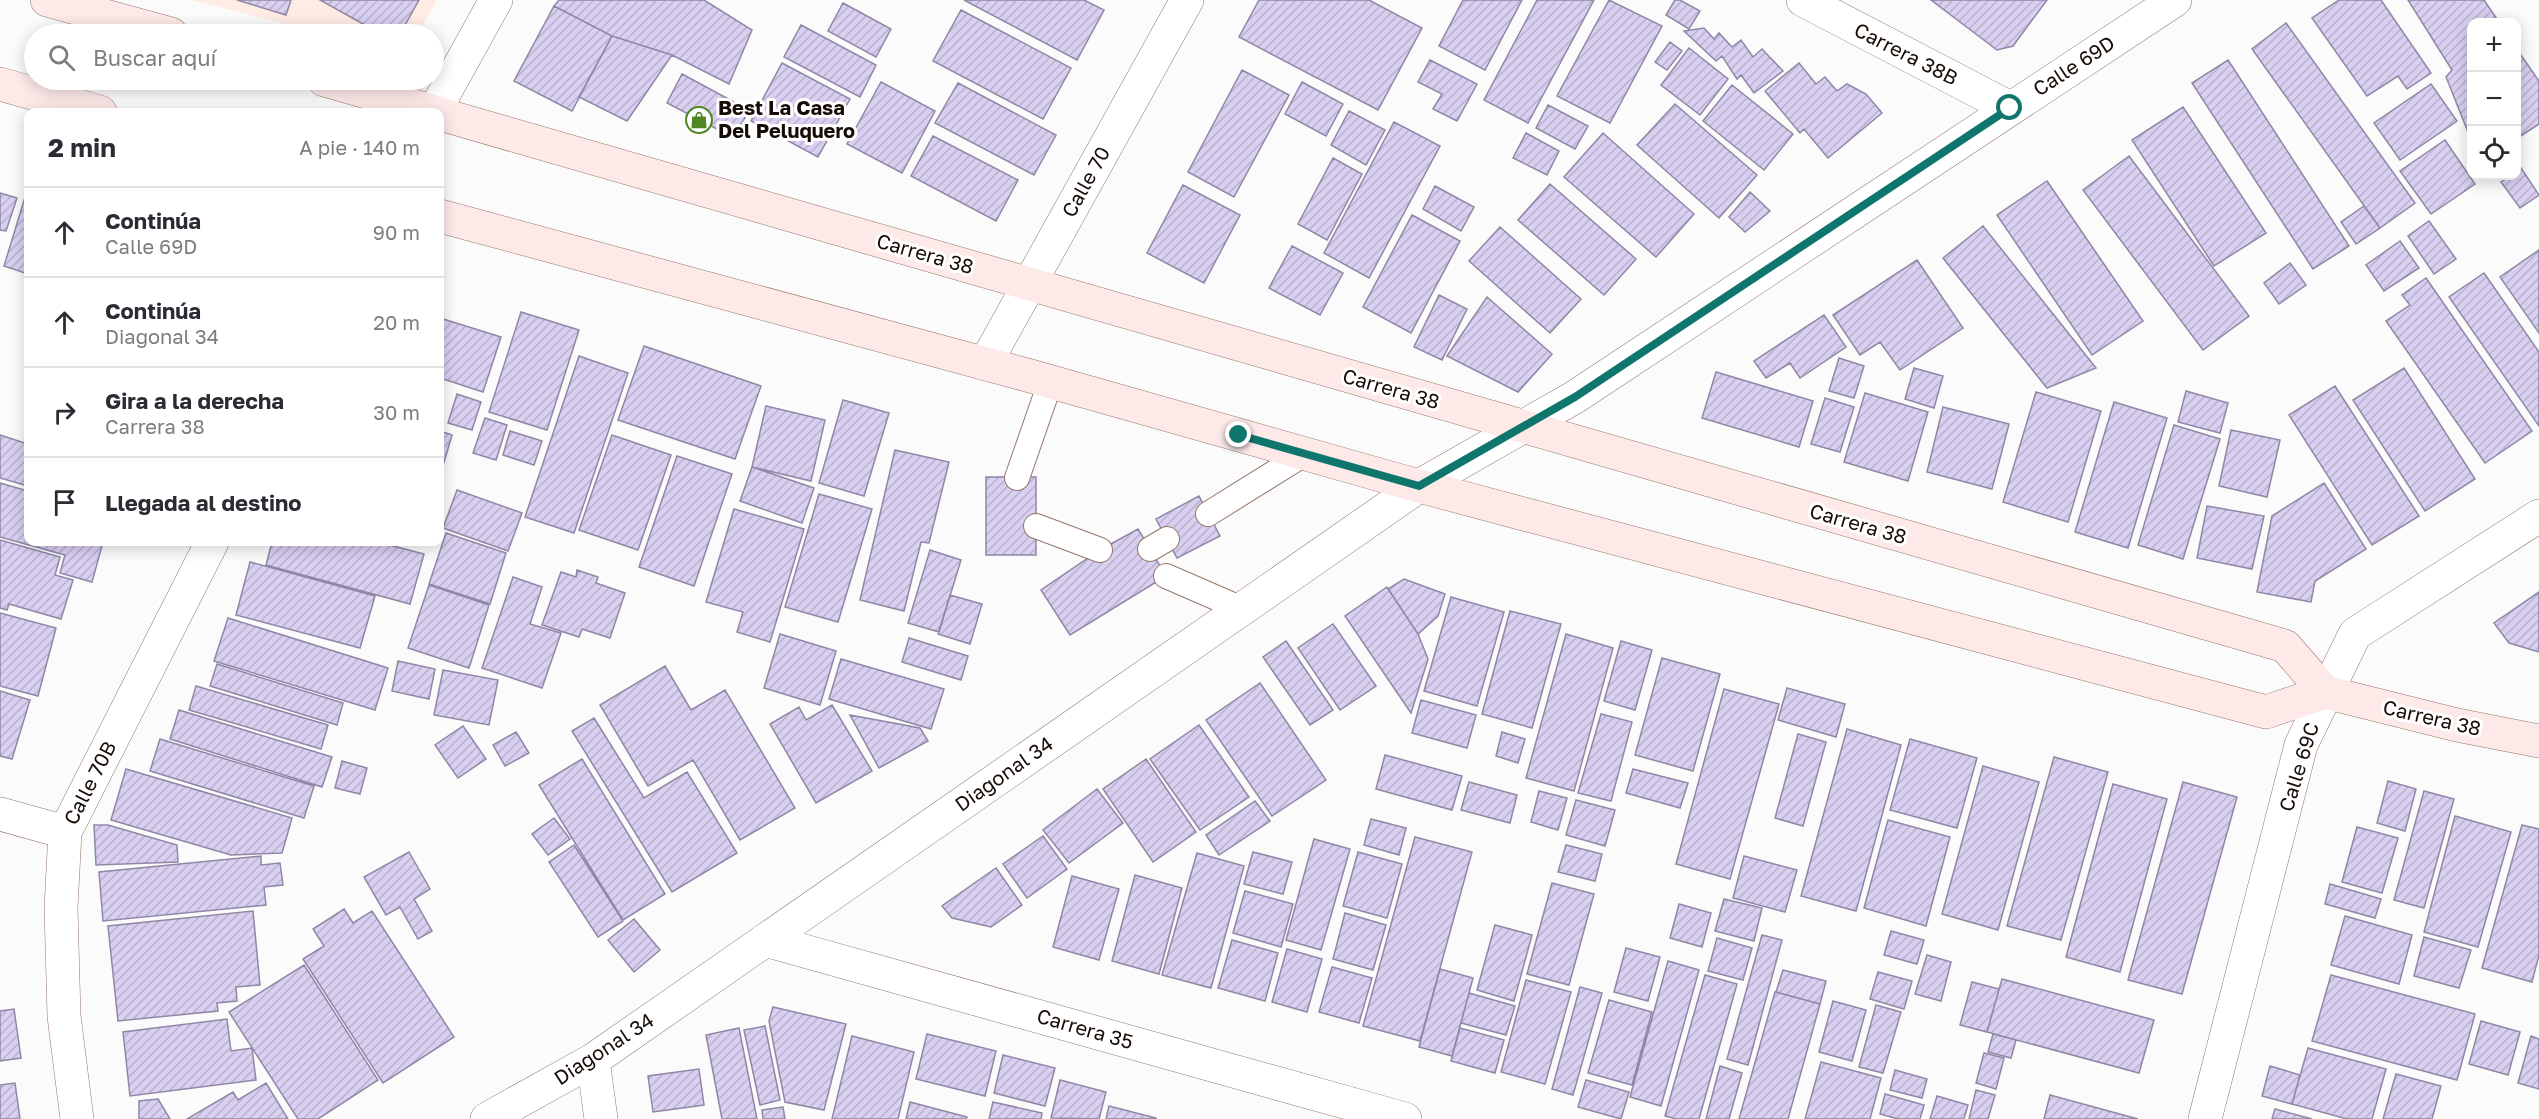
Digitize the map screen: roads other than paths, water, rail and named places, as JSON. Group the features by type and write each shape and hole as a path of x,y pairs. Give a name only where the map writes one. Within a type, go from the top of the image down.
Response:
{"main road":[{"path":"47,0 135,24"},
{"path":"0,84 86,108"},
{"name":"Carrera 38","path":"358,90 419,108"},
{"name":"Carrera 38","path":"444,115 2285,646 2325,692 2457,725 2539,741"},
{"path":"444,217 984,364 1419,486 2266,712 2325,692"}],"street":[{"path":"439,108 496,0"},
{"name":"Calle 70","path":"984,364 1187,0"},
{"name":"Carrera 38B","path":"1803,0 2010,108"},
{"name":"Calle 69D","path":"1520,427 1575,397 2175,0"},
{"name":"Diagonal 34","path":"487,1119 593,1060 1419,486 1520,427"},
{"name":"Calle 69C","path":"2205,1119 2301,745 2355,634 2539,516"},
{"name":"Calle 70B","path":"77,1119 64,1016 61,908 65,832 210,546"},
{"path":"0,814 65,832"},
{"name":"Carrera 35","path":"765,940 1405,1119"},
{"path":"593,1060 600,1119"}],"lane":[{"path":"1017,478 1050,383"},
{"path":"1208,514 1306,453"},
{"path":"1036,526 1100,550"},
{"path":"1166,576 1242,609"}],"place":[{"name":"Best La Casa Del Peluquero","path":"699,120"}]}
